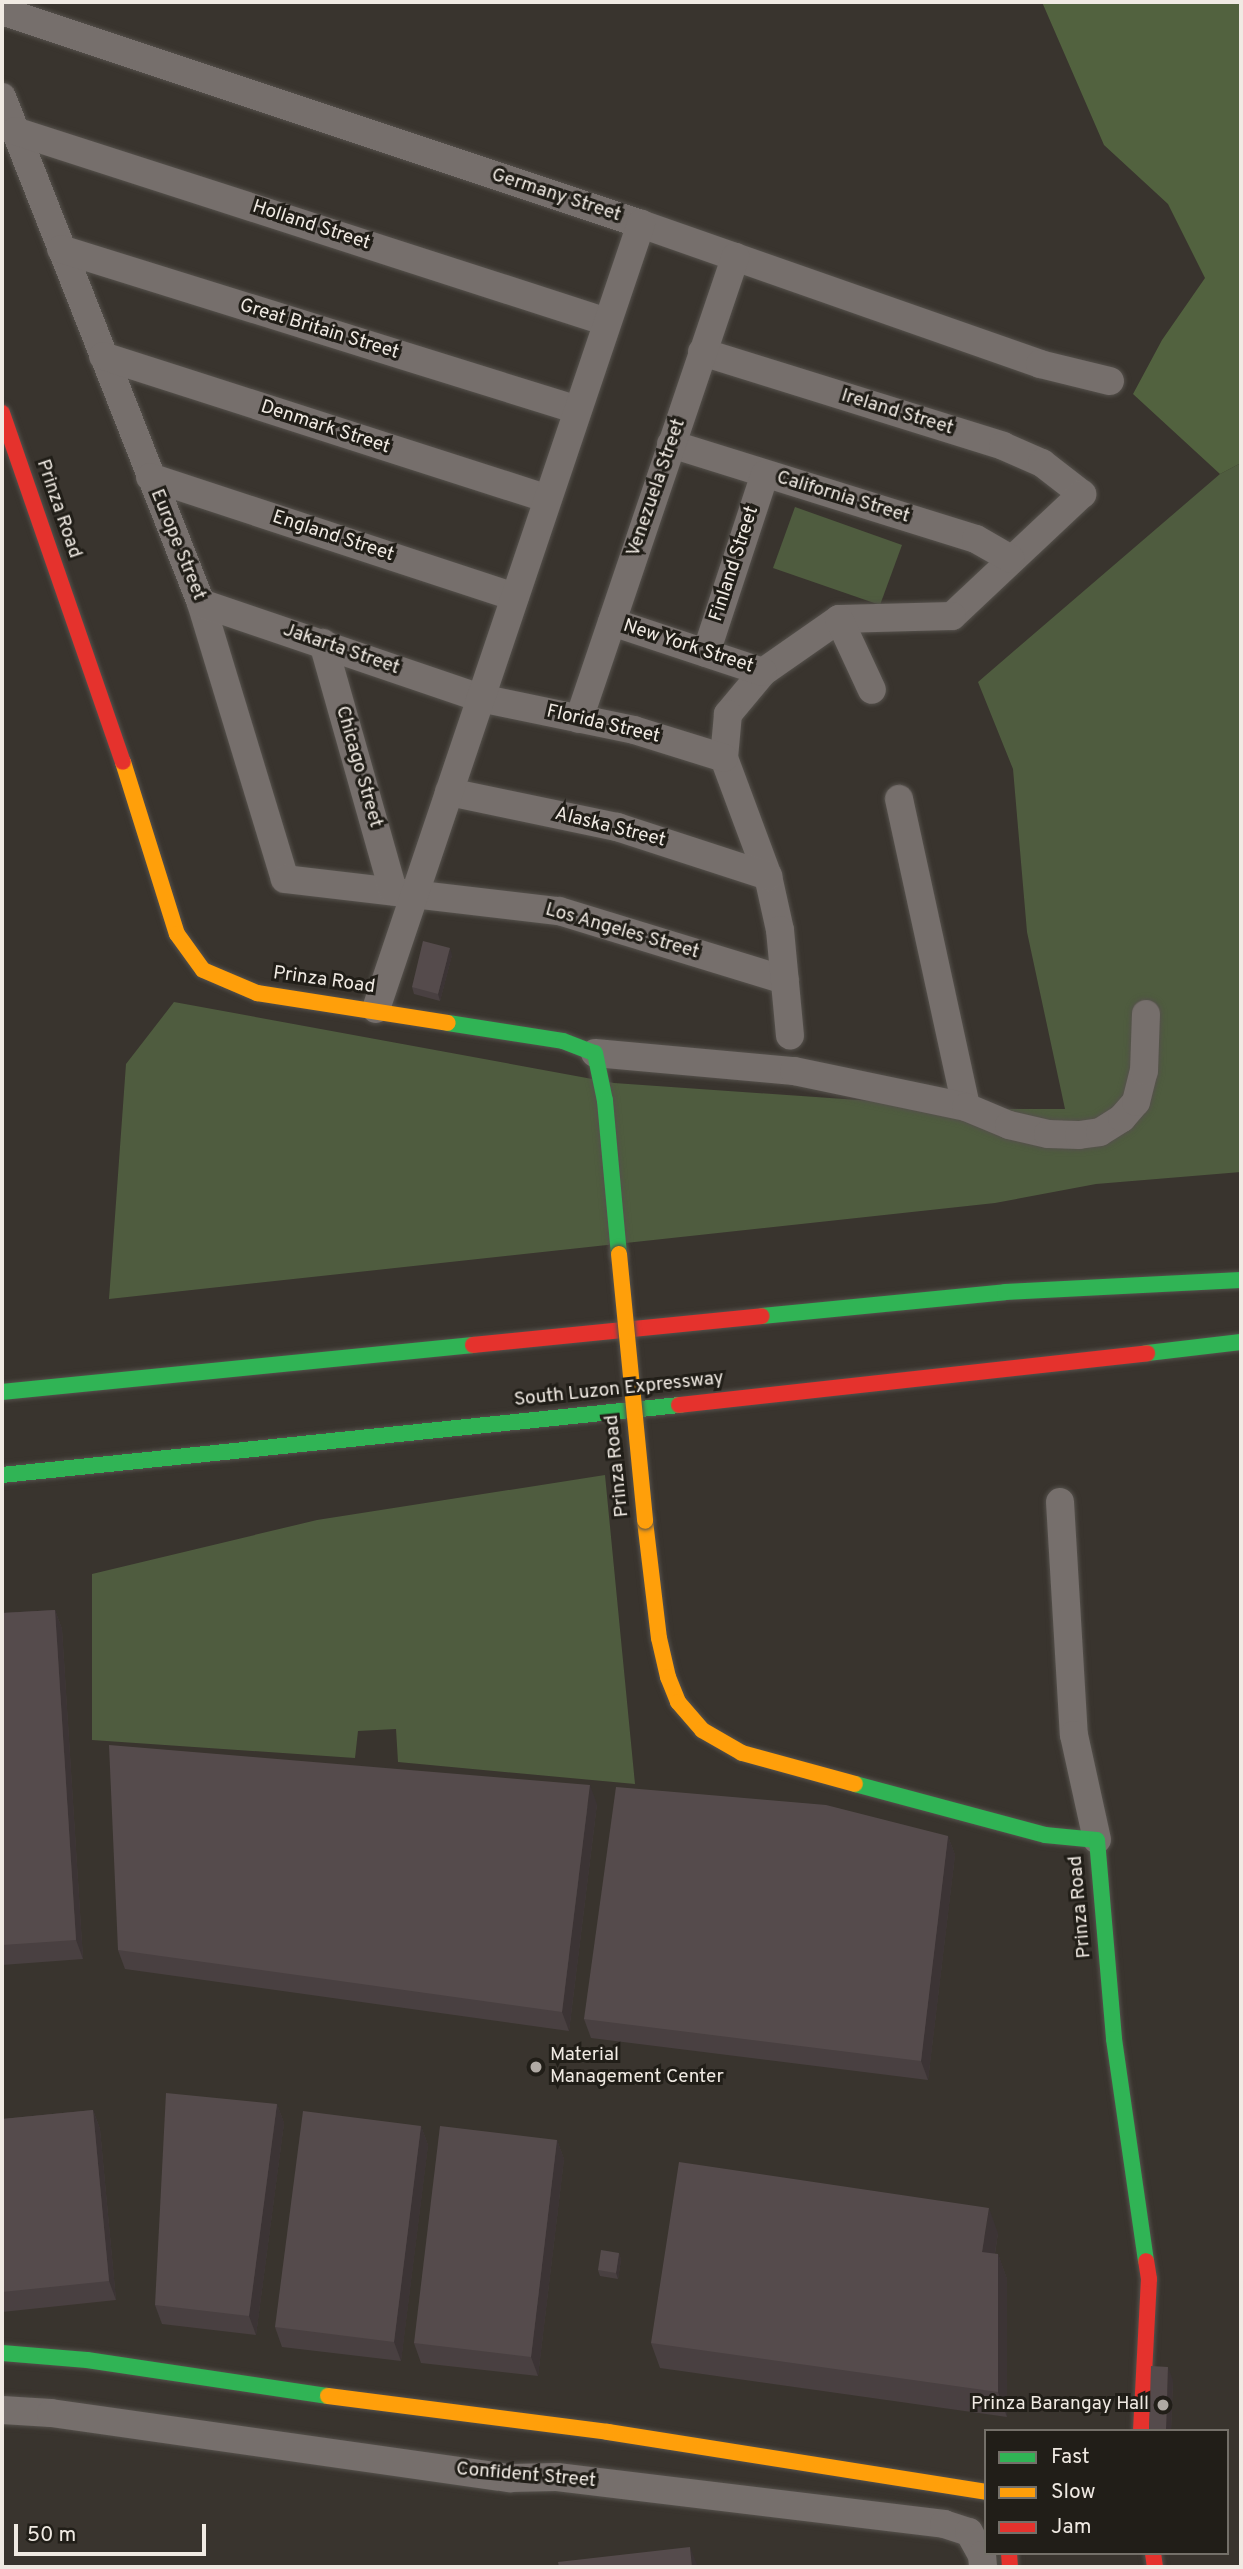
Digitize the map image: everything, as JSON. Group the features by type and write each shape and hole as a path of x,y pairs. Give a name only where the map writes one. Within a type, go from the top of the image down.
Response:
{"main road":[{"name":"Prinza Road","path":"2,413 112,726 177,934 202,970 224,982 257,993 376,1009 421,1020 563,1041 595,1053 605,1101 645,1521 659,1638 668,1677 678,1702 702,1730 742,1753 1045,1835 1097,1840 1114,2039 1149,2279 1141,2429"},
{"path":"2,1392 992,1293 1241,1280"},
{"name":"South Luzon Expressway","path":"2,1475 587,1415 1241,1342"},
{"path":"2,2353 87,2360 225,2382 608,2432 984,2491"}],"street":[{"name":"Germany Street","path":"2,11 641,224 1040,364 1110,381"},
{"name":"Europe Street","path":"2,97 201,603 285,879 404,892"},
{"name":"Holland Street","path":"15,131 607,322"},
{"path":"376,1009 404,892 449,792 641,224"},
{"name":"Great Britain Street","path":"61,249 578,410"},
{"name":"Venezuela Street","path":"579,719 734,257"},
{"name":"Ireland Street","path":"702,352 1003,446 1042,463 1082,494 1011,559"},
{"name":"Denmark Street","path":"103,356 548,499"},
{"name":"California Street","path":"671,444 976,538 1011,559"},
{"name":"Finland Street","path":"706,653 765,474"},
{"name":"England Street","path":"150,477 515,597"},
{"path":"790,1036 780,930 768,876 724,758 728,714 764,672 839,619 952,616 1011,559"},
{"name":"Jakarta Street","path":"201,603 480,698"},
{"path":"839,619 872,691"},
{"name":"New York Street","path":"612,622 764,672"},
{"name":"Chicago Street","path":"323,643 404,892"},
{"name":"Florida Street","path":"480,698 634,730 724,758"},
{"name":"Alaska Street","path":"449,792 617,827 768,876"},
{"path":"899,799 966,1107"},
{"name":"Los Angeles Street","path":"404,892 559,911 785,980"},
{"path":"595,1053 794,1071 966,1107 1009,1125 1048,1134 1079,1135 1100,1132 1122,1118 1136,1101 1144,1071 1146,1014"},
{"path":"1060,1502 1073,1735 1097,1840"},
{"name":"Confident Street","path":"2,2410 51,2413 510,2478 556,2477 943,2524 969,2532 982,2555 984,2567"}],"green space":[{"path":"1042,2 1241,2 1241,463 1220,474 1133,394 1162,340 1205,278 1168,204 1104,145"},
{"path":"1241,463 1241,1172 1096,1184 995,1203 109,1299 126,1064 174,1002 614,1083 987,1109 1065,1109 1027,932 1013,769 978,682 1220,474"},
{"path":"795,507 902,545 880,605 773,568"},
{"path":"605,1475 635,1784 398,1762 396,1729 358,1731 355,1758 92,1740 92,1574 317,1520"}],"building":[{"path":"423,941 450,948 438,994 412,987"},
{"path":"55,1610 76,1940 2,1945 2,1613"},
{"path":"109,1745 590,1785 562,2012 118,1950"},
{"path":"616,1787 826,1805 948,1836 921,2061 584,2019"},
{"path":"166,2093 277,2104 249,2316 155,2305"},
{"path":"93,2110 109,2281 2,2292 2,2119"},
{"path":"303,2111 421,2126 394,2342 275,2327"},
{"path":"440,2126 557,2140 531,2357 414,2343"},
{"path":"679,2162 989,2208 982,2252 998,2254 998,2392 651,2343"},
{"path":"601,2250 619,2253 616,2273 598,2270"},
{"path":"1151,2366 1168,2367 1166,2429 1149,2429"},
{"path":"690,2547 692,2567 559,2567 558,2562"}],"traffic: fast":[{"path":"448,1023 563,1041 595,1053 605,1101 619,1254"},
{"path":"762,1316 1005,1292 1241,1280"},
{"path":"1147,1353 1241,1342"},
{"path":"2,1392 473,1345"},
{"path":"2,1475 679,1405"},
{"path":"855,1784 1045,1835 1097,1840 1114,2039 1146,2261"},
{"path":"2,2353 87,2360 328,2396"}],"traffic: slow":[{"path":"123,762 177,934 203,970 257,993 448,1023"},
{"path":"619,1254 645,1521"},
{"path":"645,1521 659,1638 668,1677 678,1702 702,1730 742,1753 855,1784"},
{"path":"328,2396 608,2432 984,2492"}],"traffic: jam":[{"path":"2,413 123,762"},
{"path":"473,1345 762,1316"},
{"path":"679,1405 1147,1353"},
{"path":"1141,2429 1149,2279 1146,2261"},
{"path":"1009,2555 1010,2567"},
{"path":"1153,2555 1155,2567"}],"place":[{"name":"Material Management Center","path":"536,2067"},
{"name":"Prinza Barangay Hall","path":"1163,2405"}]}
